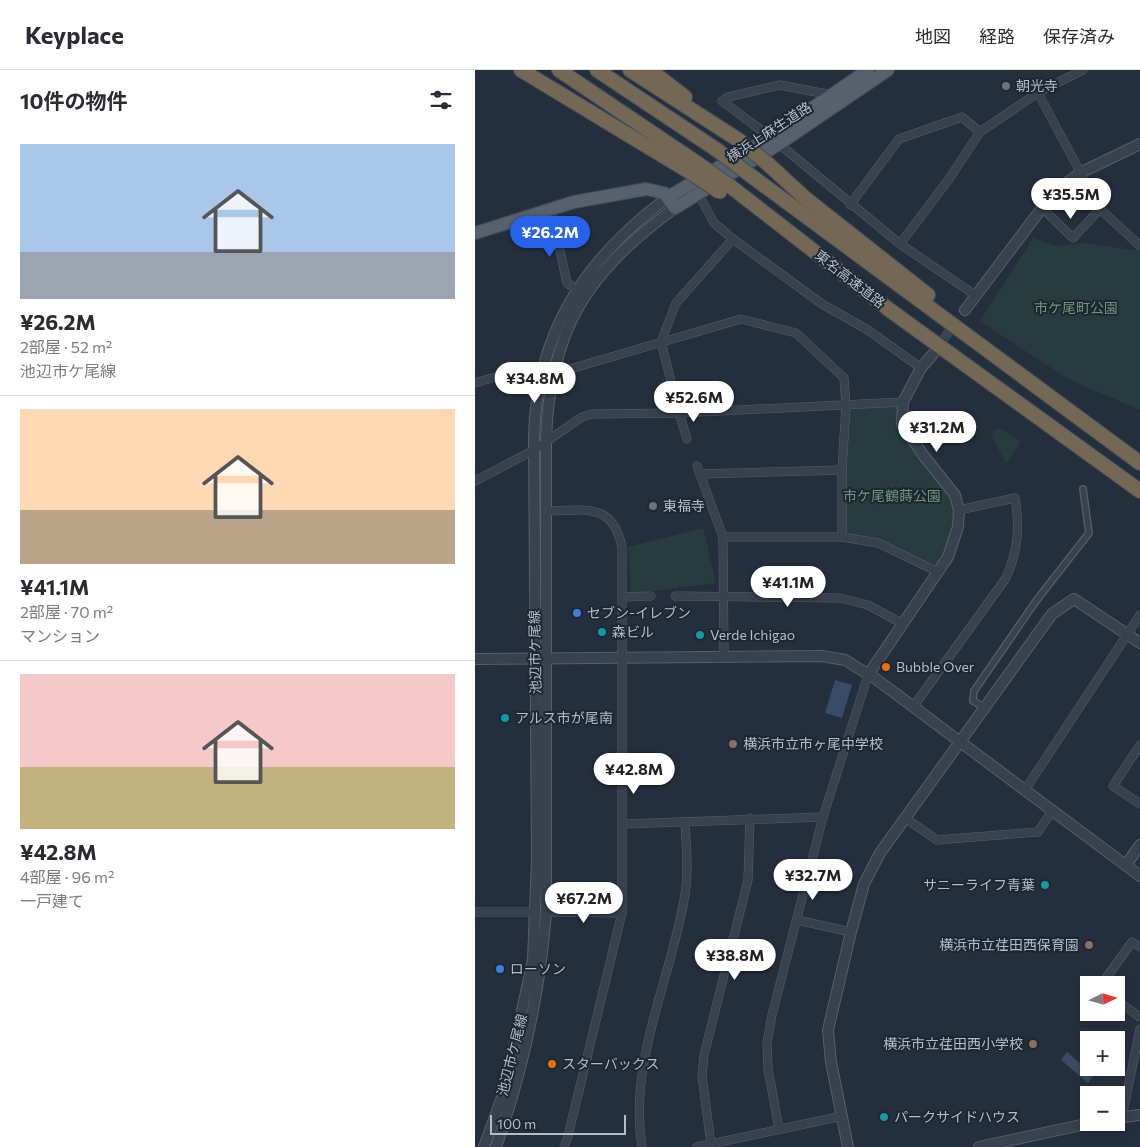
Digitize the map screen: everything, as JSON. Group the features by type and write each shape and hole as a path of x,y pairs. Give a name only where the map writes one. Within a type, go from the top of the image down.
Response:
{"highway":[{"path":"521,70 692,167"},
{"name":"東名高速道路","path":"597,70 717,150 1140,463"},
{"path":"630,70 672,92"},
{"path":"650,70 672,92 768,164 805,198 937,303 1015,369"},
{"name":"東名高速道路","path":"564,73 1140,491"}],"main road":[{"name":"横浜上麻生道路","path":"672,203 698,193 775,141 832,95 868,70"},
{"name":"横浜上麻生道路","path":"672,203 888,70"},
{"path":"475,233 551,208 590,198 646,189 664,193 672,203"}],"street":[{"path":"900,244 949,179 979,132 1038,93 1083,70"},
{"path":"832,95 780,85 728,97 722,101 775,141 850,205 900,244 975,295"},
{"path":"1038,93 1100,209 1140,246"},
{"path":"850,205 899,139 962,117 979,132"},
{"path":"965,310 1042,208 1059,189 1080,173 1140,144"},
{"path":"698,193 714,223 733,239 822,304 868,330 921,368"},
{"name":"池辺市ケ尾線","path":"496,1147 514,1095 533,1017 543,952 535,659 534,450 535,411 542,370 563,316 577,290 604,253 621,236 672,203"},
{"name":"池辺市ケ尾線","path":"484,1147 505,1089 523,1013 541,912 547,659 546,440 548,402 554,371 569,324 601,271 672,203"},
{"path":"551,208 567,284 577,290"},
{"path":"1042,208 1073,238 1100,209"},
{"path":"687,439 661,342 676,303 733,239"},
{"path":"475,383 499,375 542,370 563,371 741,319 796,333 844,378 846,405 842,470 842,537"},
{"path":"779,1129 768,1069 767,1043 823,817 868,675 901,623 938,572 955,542 959,510 955,495 923,455 902,424 903,402 921,368 933,354"},
{"path":"475,481 534,450 581,417 592,414 679,413 903,402"},
{"path":"724,658 723,537 698,470 842,470"},
{"path":"984,707 973,701 973,691 1036,601 1089,533 1083,489"},
{"path":"913,707 1006,578 1013,560 1018,527 1015,498 959,510"},
{"path":"546,511 592,511 605,514 615,523 622,548 622,913 567,1146"},
{"path":"723,537 842,537 878,543 938,572"},
{"path":"622,597 651,596"},
{"path":"675,596 840,598 869,605 901,623"},
{"path":"849,1147 831,1062 828,1030 864,884 880,853 1052,614 1074,599 1140,643"},
{"path":"1025,790 1140,615"},
{"path":"475,659 822,656 845,660 913,707 1140,876"},
{"path":"1140,745 1113,786 1140,804"},
{"path":"905,818 937,840 1038,832 1053,811"},
{"path":"623,824 750,818 823,817"},
{"path":"711,1144 701,1076 704,1055 748,880 750,818"},
{"path":"642,1147 638,1100 643,1064 685,893 685,822"},
{"path":"1126,865 1140,845"},
{"path":"475,912 622,913"},
{"path":"797,920 851,932"},
{"path":"1107,976 1132,942 1140,947"},
{"path":"1125,1006 1140,1017"},
{"path":"1125,1093 1140,1029"},
{"path":"1125,1117 1140,1115"},
{"path":"697,1147 842,1116"},
{"path":"979,1147 1007,1144 1080,1126"}],"green space":[{"name":"市ケ尾町公園","path":"1033,238 1055,246 1083,243 1140,251 1140,410 1068,379 980,321"},
{"name":"市ケ尾鶴蒔公園","path":"903,402 902,424 959,510 938,572 878,543 842,537 846,405"},
{"path":"999,428 1021,442 1006,464 991,434"},
{"path":"703,528 716,583 631,594 628,547"}],"water":[{"path":"835,680 852,685 842,718 825,713"},
{"path":"1067,1052 1080,1063 1080,1076 1093,1076 1088,1083 1061,1060"}],"tunnel":[{"path":"935,351 965,310"}],"place":[{"name":"朝光寺","path":"1006,86"},
{"name":"東福寺","path":"653,506"},
{"name":"セブン-イレブン","path":"577,613"},
{"name":"森ビル","path":"602,632"},
{"name":"Verde Ichigao","path":"700,635"},
{"name":"Bubble Over","path":"886,667"},
{"name":"アルス市が尾南","path":"505,718"},
{"name":"横浜市立市ヶ尾中学校","path":"733,744"},
{"name":"サニーライフ青葉","path":"1045,885"},
{"name":"横浜市立荏田西保育園","path":"1089,945"},
{"name":"ローソン","path":"500,969"},
{"name":"横浜市立荏田西小学校","path":"1033,1044"},
{"name":"スターバックス","path":"552,1064"},
{"name":"パークサイドハウス","path":"884,1117"}]}
